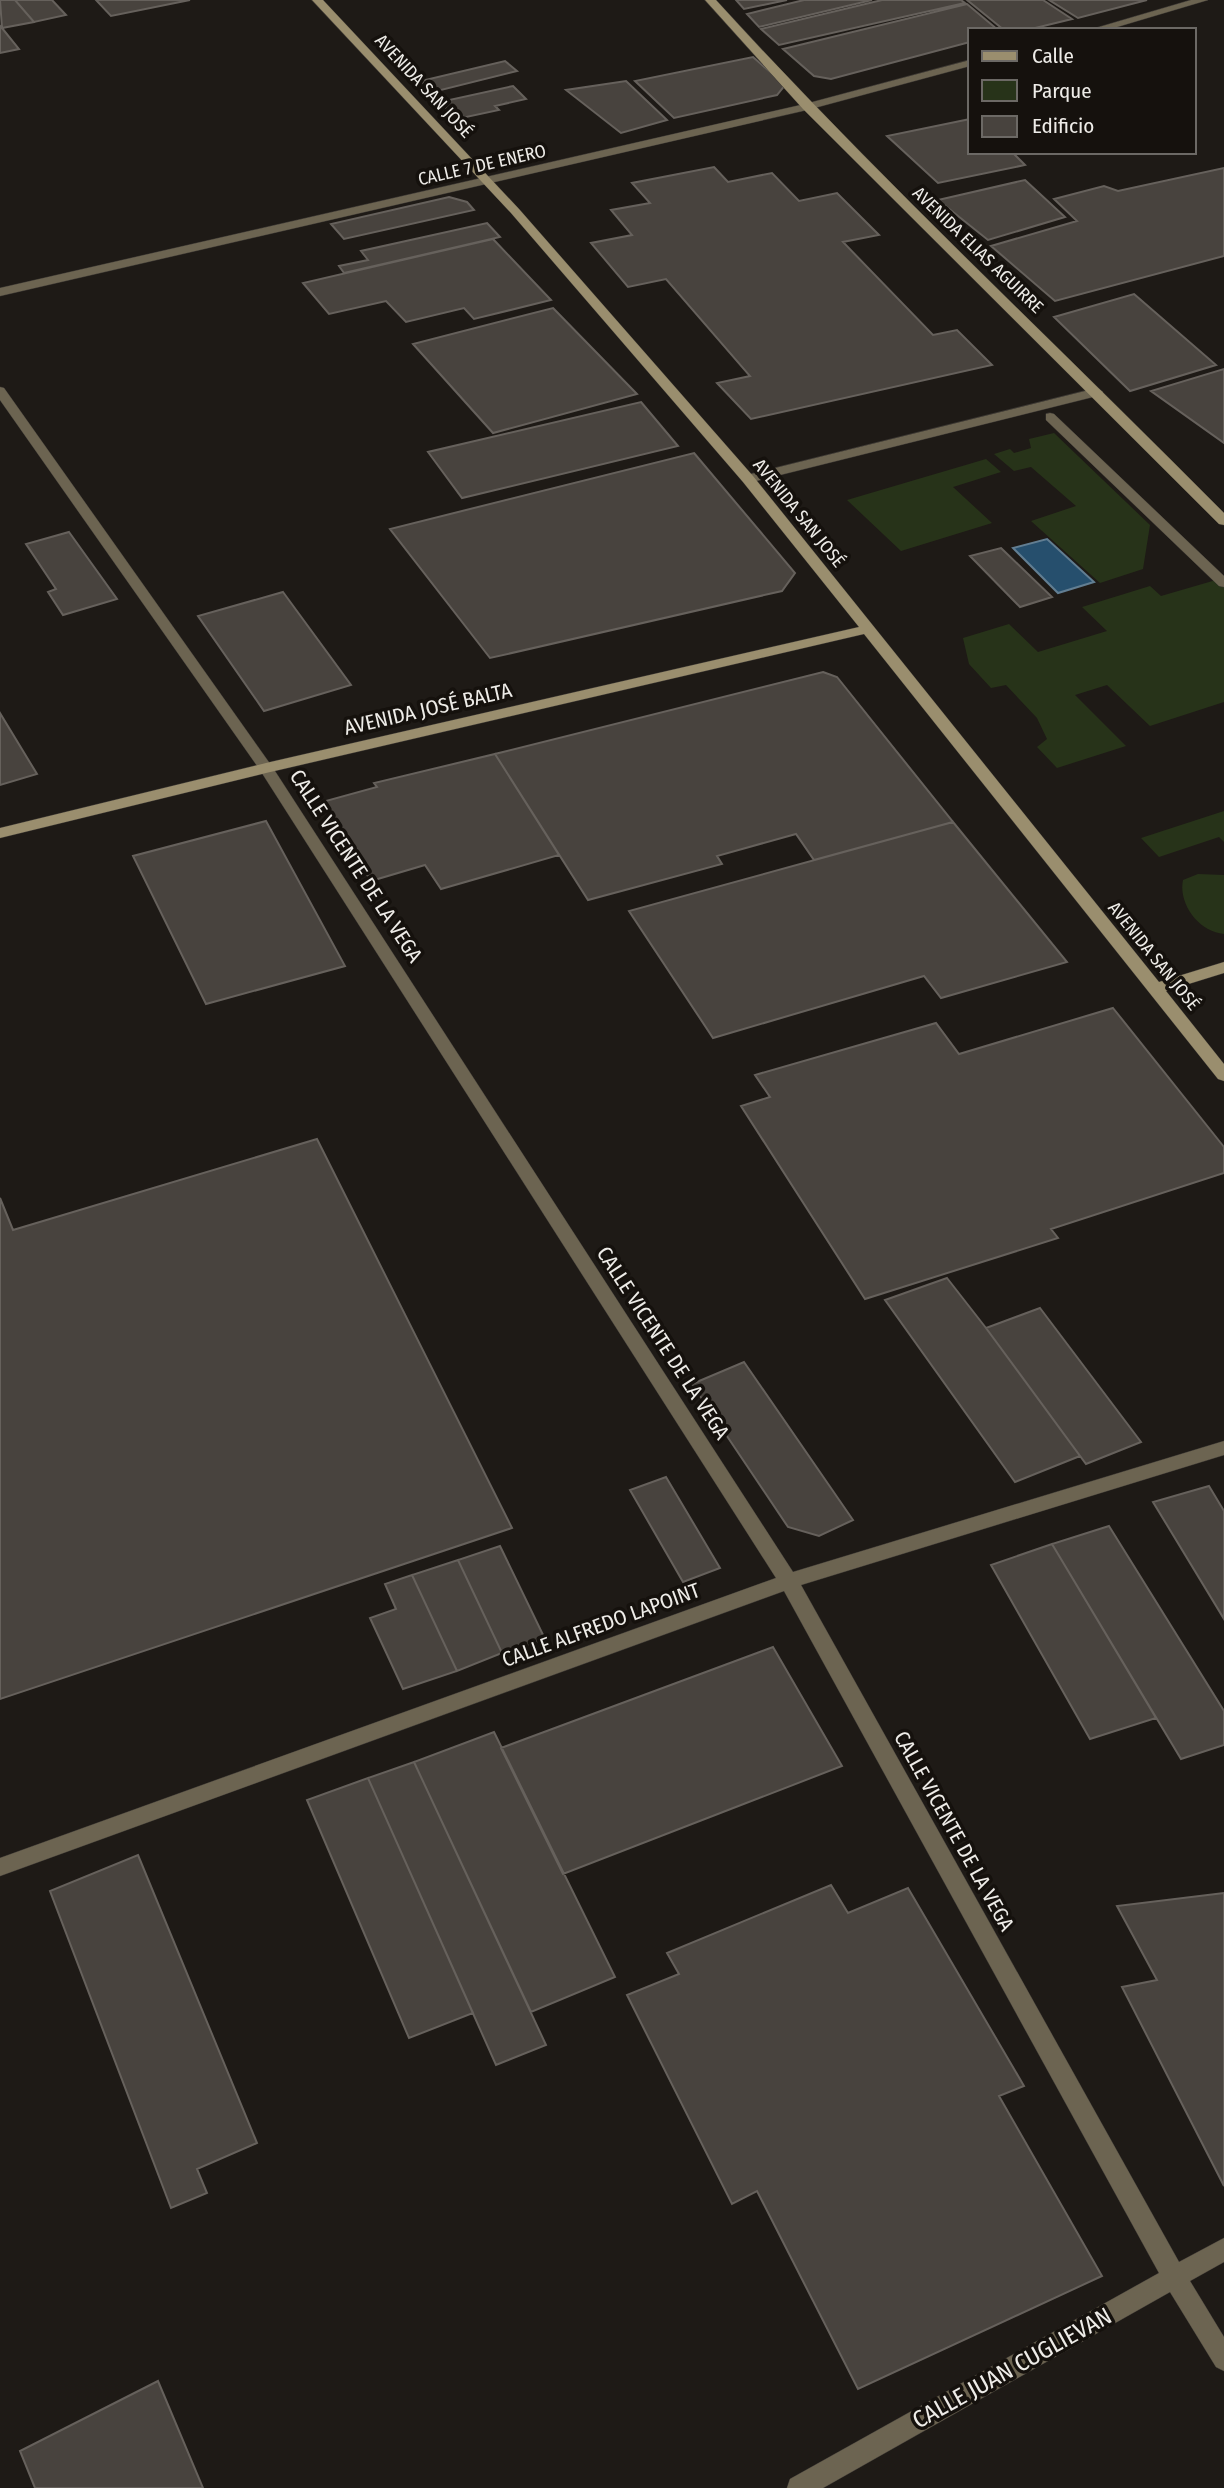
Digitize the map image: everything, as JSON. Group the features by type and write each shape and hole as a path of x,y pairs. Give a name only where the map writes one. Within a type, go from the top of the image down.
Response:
{"main road":[{"name":"AVENIDA SAN JOSÉ","path":"317,0 489,182 748,479 1224,1075"},
{"name":"AVENIDA ELIAS AGUIRRE","path":"710,0 807,107 1097,391 1224,521"},
{"name":"AVENIDA JOSÉ BALTA","path":"0,833 265,768 867,629"},
{"path":"1156,989 1224,967"}],"street":[{"path":"1101,28 1203,0"},
{"name":"CALLE 7 DE ENERO","path":"0,292 807,107 968,64"},
{"name":"CALLE VICENTE DE LA VEGA","path":"0,391 265,768 789,1581 1174,2276 1224,2359"},
{"path":"748,479 1097,391"},
{"path":"1049,417 1224,583"},
{"name":"CALLE ALFREDO LAPOINT","path":"0,1867 789,1581 1224,1448"},
{"name":"CALLE JUAN CUGLIEVAN","path":"799,2488 1224,2249"}],"green space":[{"path":"1054,433 1150,525 1143,569 1100,583 1031,521 1076,506 1031,467 1014,471 994,454 1010,449 1014,453 1031,448 1029,439"},
{"path":"986,459 1001,472 953,487 992,523 901,551 847,500"},
{"path":"1216,580 1224,581 1224,702 1150,726 1107,685 1075,695 1126,746 1057,768 1037,747 1047,739 1037,718 1006,685 991,688 969,664 963,638 1009,624 1038,652 1107,631 1082,607 1150,586 1161,596"},
{"path":"1224,811 1224,842 1219,837 1159,857 1141,838"},
{"path":"1198,874 1224,875 1224,934 1206,928 1187,907 1182,889 1183,880"}],"water":[{"path":"1047,539 1094,582 1058,593 1013,548"}],"building":[{"path":"0,0 15,0 34,22 2,28"},
{"path":"15,0 52,0 66,15 34,22"},
{"path":"96,0 190,0 111,16"},
{"path":"736,0 787,0 744,9"},
{"path":"804,0 872,0 759,27 747,14"},
{"path":"882,0 961,0 965,3 779,45 761,29"},
{"path":"967,0 1043,0 1072,19 1035,28 1002,28"},
{"path":"1049,0 1147,0 1078,18"},
{"path":"967,4 996,28 968,28 968,43 831,79 814,76 783,49"},
{"path":"0,26 2,28 19,49 0,53"},
{"path":"753,57 785,85 777,95 674,118 635,81"},
{"path":"505,61 517,71 433,92 421,81"},
{"path":"626,81 667,120 621,133 566,90"},
{"path":"513,86 526,99 495,106 499,110 457,119 440,102"},
{"path":"968,119 968,154 1014,154 1025,165 938,183 887,136"},
{"path":"714,167 728,182 772,173 799,201 837,193 879,235 843,242 933,335 957,330 992,365 751,419 717,383 750,376 666,279 628,287 591,243 632,235 611,210 650,203 632,183"},
{"path":"1224,168 1224,256 1055,301 991,246 1077,221 1054,199 1104,186 1118,191"},
{"path":"1025,180 1065,217 988,240 938,200"},
{"path":"449,197 467,202 474,210 344,239 331,224"},
{"path":"487,223 500,237 344,273 339,266 368,260 361,251"},
{"path":"493,239 551,300 474,319 464,308 406,322 386,301 329,314 303,283"},
{"path":"1134,294 1216,365 1130,391 1054,317"},
{"path":"553,308 637,394 493,433 413,344"},
{"path":"1224,369 1224,443 1151,391"},
{"path":"641,402 678,446 462,498 428,452"},
{"path":"694,453 795,573 782,591 490,658 390,529"},
{"path":"69,532 117,599 63,615 48,592 56,589 26,544"},
{"path":"1001,548 1052,597 1020,607 970,556"},
{"path":"283,592 351,685 264,711 198,616"},
{"path":"823,672 837,677 953,822 814,860 796,834 717,856 722,864 588,900 495,754"},
{"path":"0,713 37,774 0,785"},
{"path":"495,754 559,855 441,889 425,865 371,881 322,802 377,787 374,783"},
{"path":"266,821 345,966 206,1004 133,856"},
{"path":"953,822 1067,962 941,998 924,976 713,1038 629,911"},
{"path":"1113,1008 1224,1147 1224,1173 1051,1229 1058,1238 865,1299 741,1106 770,1097 755,1075 936,1023 959,1054"},
{"path":"317,1139 512,1528 0,1699 0,1198 13,1230"},
{"path":"947,1278 1080,1456 1015,1482 885,1300"},
{"path":"1040,1308 1141,1442 1086,1464 986,1328"},
{"path":"744,1362 853,1520 819,1536 788,1527 692,1384"},
{"path":"666,1477 720,1568 683,1582 630,1490"},
{"path":"1209,1486 1224,1511 1224,1619 1153,1502"},
{"path":"1109,1526 1224,1711 1224,1745 1181,1759 1052,1544"},
{"path":"1052,1544 1156,1718 1090,1739 991,1565"},
{"path":"500,1546 545,1639 502,1653 458,1560"},
{"path":"458,1560 502,1653 457,1671 412,1575"},
{"path":"412,1575 457,1671 403,1689 370,1618 396,1609 385,1584"},
{"path":"773,1647 842,1766 563,1874 501,1748"},
{"path":"494,1732 615,1977 531,2012 414,1762"},
{"path":"414,1762 546,2045 496,2065 368,1778"},
{"path":"368,1778 473,2013 409,2038 307,1800"},
{"path":"138,1855 257,2143 197,2169 207,2193 171,2208 50,1891"},
{"path":"831,1885 848,1913 908,1888 1024,2086 999,2096 1102,2276 858,2389 757,2191 732,2204 627,1995 679,1974 667,1953"},
{"path":"1224,1893 1224,2186 1122,1987 1157,1980 1117,1906"},
{"path":"158,2381 203,2488 35,2488 20,2451"}]}
